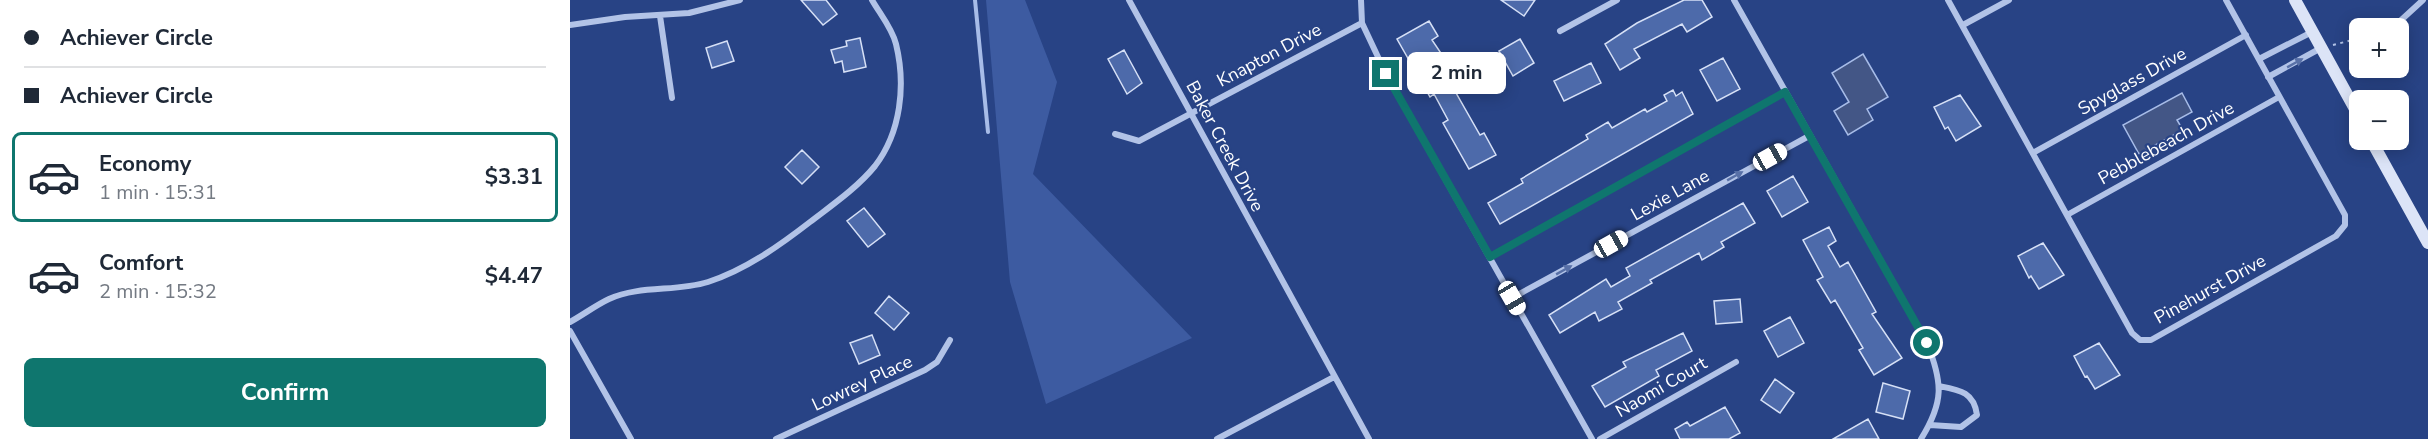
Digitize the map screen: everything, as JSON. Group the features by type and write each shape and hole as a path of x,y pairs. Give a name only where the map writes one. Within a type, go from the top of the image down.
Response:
{"main road":[{"path":"2295,0 2349,98"},
{"path":"2377,150 2428,243"}],"street":[{"path":"570,25 625,17 689,13 740,0"},
{"path":"570,322 610,298 706,282 734,272 787,240 850,190 874,166 893,132 899,113 900,93 895,43 872,0"},
{"name":"Baker Creek Drive","path":"1129,0 1294,307 1369,439"},
{"path":"1361,0 1362,24 1386,74 1592,439"},
{"path":"1560,31 1617,0"},
{"path":"1734,0 1927,343 1937,367 1940,396 1930,425 1921,439"},
{"name":"Pinehurst Drive","path":"1948,0 2132,333 2140,340 2151,340 2336,236 2346,225 2345,215 2226,0"},
{"path":"1963,25 2009,0"},
{"path":"2403,18 2422,0"},
{"path":"660,16 672,98"},
{"name":"Knapton Drive","path":"1115,134 1139,141 1362,24"},
{"path":"2259,59 2312,32"},
{"name":"Spyglass Drive","path":"2033,153 2246,35"},
{"path":"2268,77 2321,48"},
{"name":"Lexie Lane","path":"1490,257 1785,92"},
{"name":"Pebblebeach Drive","path":"2067,215 2279,97"},
{"name":"Lexie Lane","path":"1512,298 1809,136"},
{"path":"570,331 631,439"},
{"name":"Lowrey Place","path":"776,439 925,370 937,362 950,340"},
{"name":"Naomi Court","path":"1600,439 1736,362"},
{"path":"1217,439 1334,377"},
{"path":"1930,425 1961,427 1977,415 1974,400 1968,393 1939,386"}],"path":[{"path":"2321,48 2349,41"}],"shaded area":[{"path":"986,0 1025,0 1057,82 1033,174 1192,338 1046,404 1010,282"},
{"path":"1863,54 1888,97 1867,109 1873,120 1848,135 1834,111 1849,102 1832,73"},
{"path":"2182,93 2192,112 2177,120 2183,130 2139,154 2123,125"}],"building":[{"path":"801,0 826,0 837,14 823,25"},
{"path":"1501,0 1535,0 1524,16"},
{"path":"1684,0 1702,0 1712,17 1687,32 1682,24 1634,49 1640,58 1620,70 1605,44 1637,23"},
{"path":"1429,21 1438,36 1432,40 1459,80 1451,84 1480,135 1484,133 1496,155 1469,169 1443,123 1448,120 1434,94 1430,97 1397,39"},
{"path":"860,38 866,67 844,72 842,61 835,63 831,50 847,46 846,41"},
{"path":"1520,39 1534,63 1513,76 1499,51"},
{"path":"727,41 734,61 712,68 706,48"},
{"path":"1124,50 1142,83 1127,94 1108,59"},
{"path":"1723,58 1740,89 1717,101 1700,70"},
{"path":"1591,63 1601,83 1564,101 1554,81"},
{"path":"1673,90 1676,96 1682,92 1693,114 1500,224 1488,203 1523,183 1521,179 1588,139 1586,135 1608,122 1612,128 1645,109 1647,112 1667,101 1664,95"},
{"path":"1960,95 1981,126 1956,141 1948,127 1945,129 1934,107"},
{"path":"802,150 819,167 802,184 785,167"},
{"path":"1793,176 1808,202 1782,217 1767,191"},
{"path":"1743,203 1755,223 1721,242 1724,247 1702,260 1699,253 1650,280 1652,283 1618,302 1622,309 1599,321 1595,312 1560,333 1549,315 1606,279 1611,287 1630,276 1626,268"},
{"path":"864,208 885,234 868,247 847,221"},
{"path":"1829,227 1836,241 1828,246 1840,267 1848,262 1876,312 1872,314 1902,358 1874,375 1859,350 1863,348 1835,300 1831,303 1817,280 1823,277 1803,240"},
{"path":"2043,243 2064,275 2039,289 2031,276 2029,278 2018,256"},
{"path":"889,296 909,313 894,330 875,313"},
{"path":"1740,299 1742,322 1716,324 1714,301"},
{"path":"1790,317 1804,343 1778,357 1764,331"},
{"path":"1683,333 1692,351 1656,370 1659,376 1605,407 1592,386 1626,367 1623,362"},
{"path":"872,335 880,355 859,364 850,343"},
{"path":"2099,343 2120,375 2095,389 2087,376 2085,377 2074,356"},
{"path":"1775,379 1794,393 1780,413 1761,400"},
{"path":"1883,383 1910,391 1903,419 1876,412"},
{"path":"1725,407 1740,433 1729,439 1680,439 1675,429 1687,422 1690,426"},
{"path":"1868,419 1879,439 1833,439"}],"waterway":[{"path":"975,0 988,132"}],"route":[{"path":"1386,74 1490,257 1785,92 1927,343"}]}
